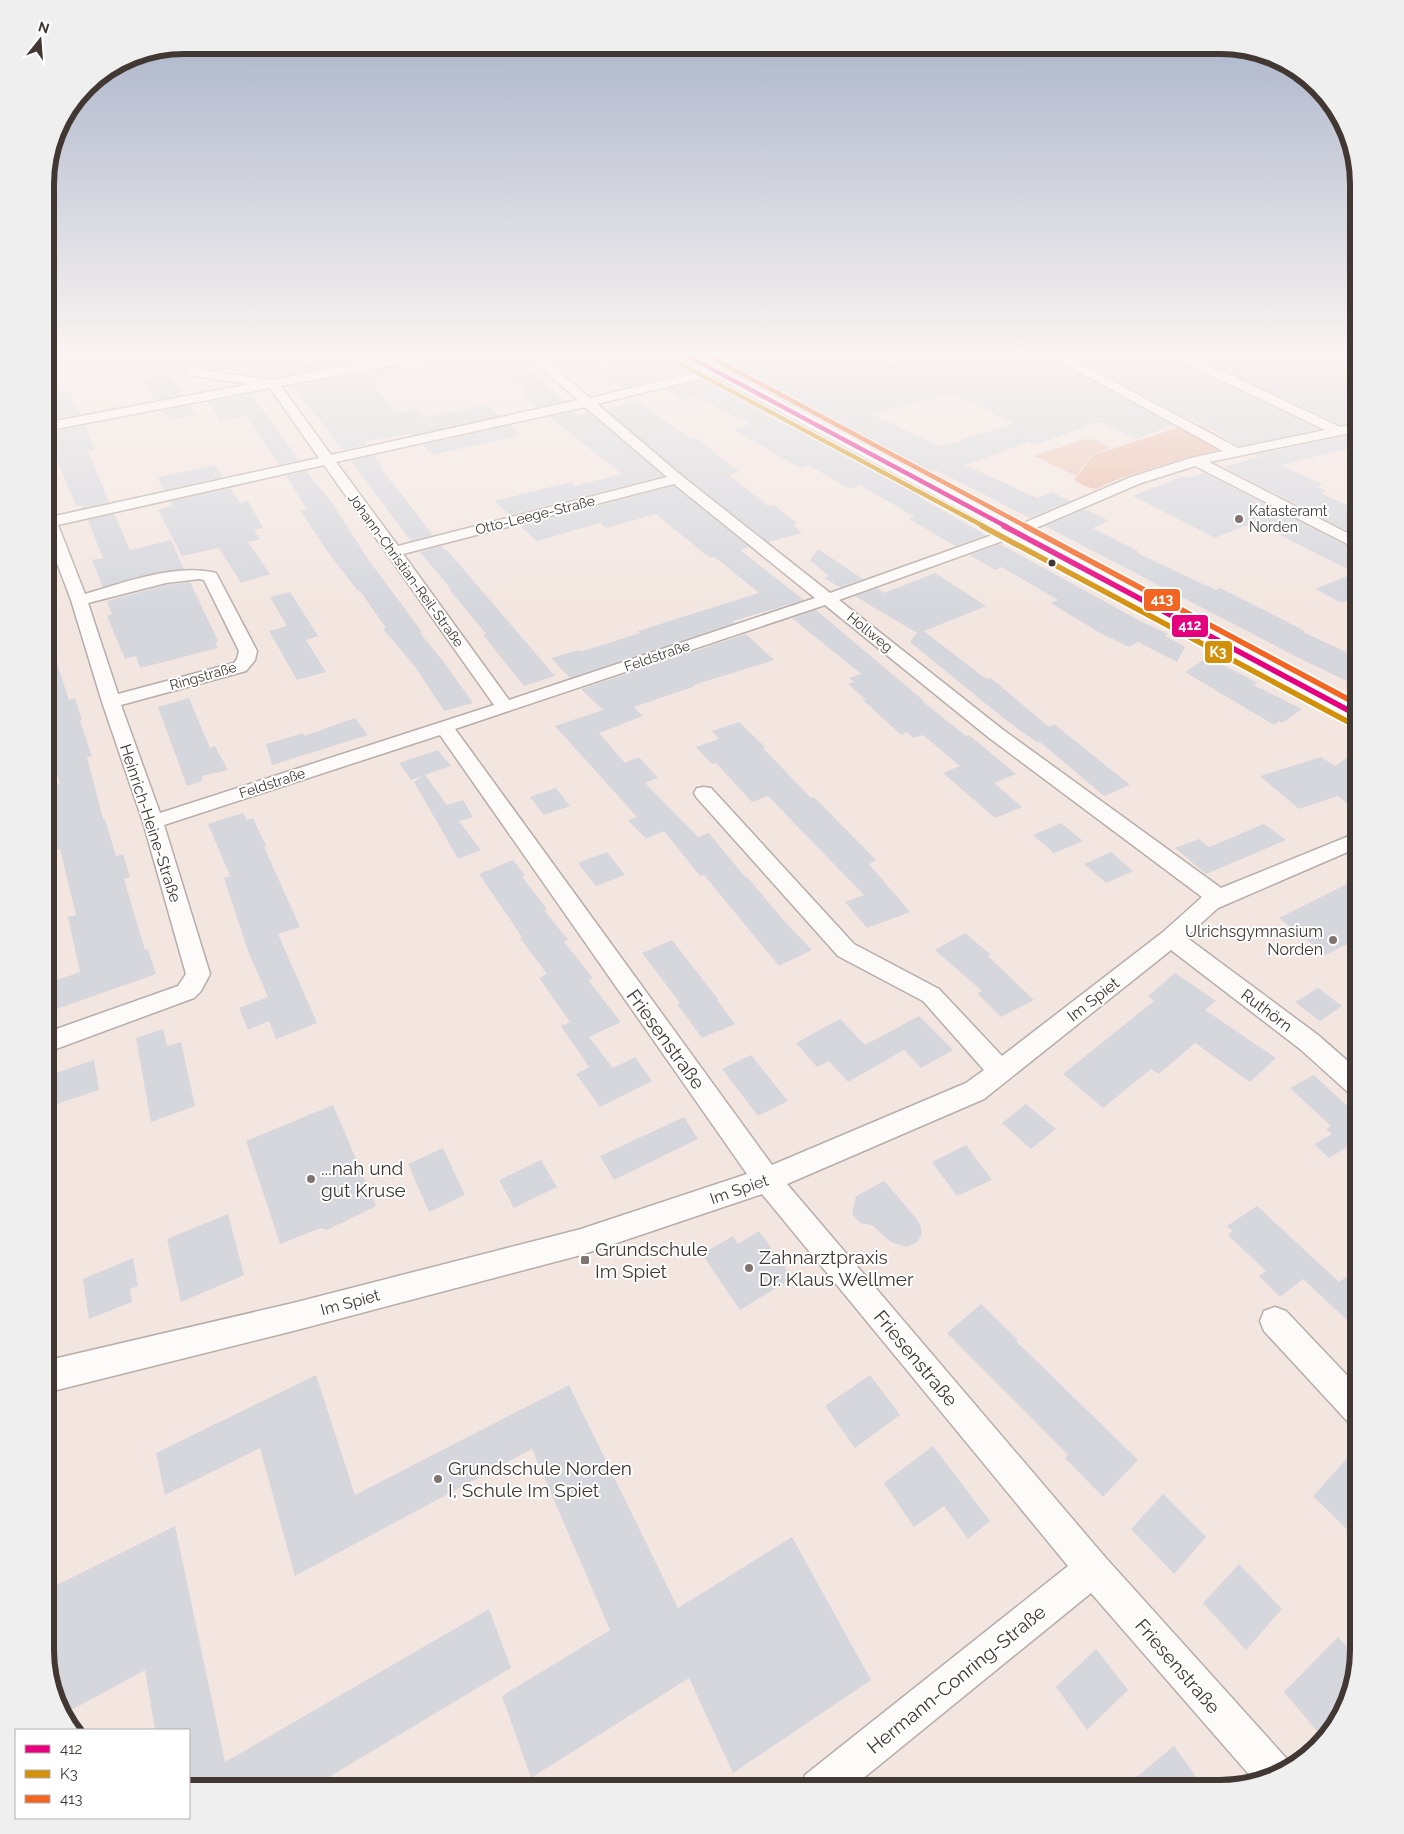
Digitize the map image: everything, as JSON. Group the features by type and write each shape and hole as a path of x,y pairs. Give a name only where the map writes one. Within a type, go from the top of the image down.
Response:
{"main road":[{"path":"845,440 1350,711"}],"street":[{"name":"Johann-Christian-Reil-Straße","path":"311,440 505,707"},
{"path":"54,518 418,440"},
{"name":"Hollweg","path":"631,440 677,479 995,734 1219,898"},
{"path":"1212,440 1237,453"},
{"name":"Feldstraße","path":"153,822 828,599 1017,531 1136,480 1196,461 1299,440"},
{"path":"1196,461 1350,540"},
{"name":"Otto-Leege-Straße","path":"394,552 677,479"},
{"name":"Heinrich-Heine-Straße","path":"54,537 79,600 111,702 153,822 198,974 193,985 186,992 54,1040"},
{"name":"Ringstraße","path":"79,600 186,574 206,574 210,576 248,651 246,660 240,667 111,702"},
{"name":"Friesenstraße","path":"444,727 767,1180 1093,1570 1270,1770"},
{"path":"704,793 846,950 931,995 1001,1072"},
{"name":"Im Spiet","path":"54,1375 293,1317 581,1242 767,1180 975,1091 1171,938 1210,902 1350,843"},
{"name":"Ruthörn","path":"1171,938 1308,1042 1350,1079"},
{"path":"1275,1321 1350,1401"},
{"name":"Hermann-Conring-Straße","path":"830,1780 1093,1570"}],"shaded area":[{"path":"1083,440 1093,440 1111,448 1093,455 1076,476 1034,456"},
{"path":"1141,440 1225,440 1232,444 1227,451 1185,458 1121,478 1096,489 1084,486 1074,480 1094,455"}],"building":[{"path":"56,440 91,440 95,450 88,451 109,502 83,508 82,505 76,506 54,451 54,449 59,447"},
{"path":"262,440 284,440 299,460 279,465"},
{"path":"335,440 377,440 364,442 366,445 343,450"},
{"path":"447,440 501,440 432,455 423,445"},
{"path":"578,440 620,440 663,476 510,515 494,501 571,482 575,486 622,474"},
{"path":"641,440 699,440 739,472 729,475 768,506 774,505 798,524 793,525 802,533 768,542"},
{"path":"751,440 827,440 922,491 919,497 986,535 955,546 909,519 915,517 860,485 850,489 809,465 800,468"},
{"path":"860,440 925,440 941,447 964,440 1050,440 1035,445 1028,442 965,465 1037,498 1052,492 1070,501 1030,518 934,469 930,477"},
{"path":"1228,440 1269,440 1239,446"},
{"path":"1328,440 1350,440 1350,448 1281,465 1323,485 1317,487 1326,491 1321,493 1350,507 1350,532 1224,467 1259,457 1254,455"},
{"path":"374,455 383,467 380,467 433,535 411,541 351,461"},
{"path":"215,465 223,477 164,490 158,477"},
{"path":"306,471 332,503 370,562 422,632 420,633 473,703 444,711 416,668 383,629 386,628 360,591 358,591 327,551 300,510 307,509 286,476"},
{"path":"1204,473 1350,547 1350,570 1258,524 1252,523 1215,538 1133,496 1184,476 1188,478"},
{"path":"674,486 749,547 740,550 804,600 733,621 735,623 570,678 551,658 579,650 580,652 640,633 638,631 759,593 715,557 710,558 656,514 606,528 600,523 537,541 520,526"},
{"path":"230,488 240,503 248,501 263,528 254,530 260,539 248,542 270,574 241,583 219,548 182,556 158,510 173,506 170,502"},
{"path":"1085,509 1109,521 1093,528 1139,552 1137,553 1216,590 1220,588 1305,631 1303,632 1350,654 1350,683 1297,657 1045,526"},
{"path":"114,514 130,550 171,540 184,569 149,574 103,587 92,560 103,558 88,520"},
{"path":"1000,544 1142,622 1168,634 1165,636 1185,647 1177,662 1138,642 1129,647 1098,632 1051,603 1058,600 1002,567 995,570 970,555"},
{"path":"442,546 555,676 524,686 483,635 486,634 420,552"},
{"path":"818,549 863,579 840,587 824,578 829,576 810,560"},
{"path":"935,573 986,606 924,631 982,676 988,679 991,678 1049,727 1054,724 1130,785 1104,796 1040,742 1038,743 1007,721 910,642 917,633 855,596 877,588 884,593"},
{"path":"1350,575 1350,600 1342,603 1315,589"},
{"path":"190,582 218,641 215,642 218,648 140,668 136,656 125,659 107,616 112,614 107,601 166,585"},
{"path":"290,592 318,636 306,640 326,672 297,680 269,631 287,626 270,597"},
{"path":"816,610 922,701 966,736 969,735 1016,774 994,783 1022,807 995,818 943,773 960,766 923,735 913,738 907,732 901,735 863,700 866,700 848,684 854,682 849,678 861,674 792,618"},
{"path":"746,634 774,660 694,685 634,707 643,716 599,733 625,763 639,757 658,778 645,783 698,837 709,833 745,877 812,950 779,966 704,875 700,876 664,831 646,839 628,820 637,817 555,726 603,710 581,689"},
{"path":"54,654 69,700 75,698 82,720 80,721 92,756 87,757 103,819 105,819 116,856 123,854 130,877 124,879 145,950 148,949 156,974 54,1010 54,981 80,972 68,917 76,915 60,849 55,850 54,846 54,785 60,783 54,764"},
{"path":"1208,657 1258,683 1253,685 1302,709 1282,723 1279,721 1274,725 1185,672"},
{"path":"189,698 210,748 215,746 228,770 202,776 202,781 187,786 158,707"},
{"path":"355,718 368,735 272,765 266,744 303,733 304,736"},
{"path":"739,722 765,747 763,748 811,798 814,797 876,860 869,864 910,912 867,928 845,902 864,895 768,796 752,802 716,763 712,764 696,747 719,739 712,731"},
{"path":"438,750 451,766 425,775 447,805 463,800 473,817 459,821 481,850 458,859 414,782 423,776 411,780 399,763"},
{"path":"1350,756 1350,806 1338,796 1299,809 1260,776 1321,757 1335,766"},
{"path":"556,788 570,806 544,815 530,797"},
{"path":"243,813 247,820 253,818 300,927 278,934 317,1023 276,1039 269,1021 248,1030 239,1008 268,997 248,951 224,878 230,876 208,824"},
{"path":"1061,823 1083,841 1054,853 1033,835"},
{"path":"1264,824 1286,840 1206,874 1175,848 1199,839 1209,847"},
{"path":"607,852 625,875 596,886 578,863"},
{"path":"1111,852 1133,871 1106,883 1084,864"},
{"path":"513,860 525,875 522,877 547,909 544,910 568,940 564,942 593,978 588,980 621,1022 589,1037 613,1068 635,1057 652,1081 600,1107 576,1074 589,1067 561,1026 570,1022 539,978 547,974 520,938 522,937 479,874"},
{"path":"1350,882 1350,943 1326,955 1279,918"},
{"path":"965,933 990,954 988,956 1034,1000 1001,1017 977,993 982,991 935,950"},
{"path":"672,940 735,1024 702,1038 677,1004 680,1003 642,953"},
{"path":"1175,973 1216,1001 1205,1010 1276,1058 1250,1082 1195,1043 1159,1074 1151,1069 1103,1108 1063,1074 1154,1001 1148,996"},
{"path":"1318,988 1342,1006 1320,1021 1295,1002"},
{"path":"919,1016 953,1050 921,1068 904,1050 848,1082 829,1061 817,1067 796,1043 840,1019 865,1045"},
{"path":"163,1029 167,1046 181,1042 195,1106 151,1122 136,1038"},
{"path":"751,1055 788,1101 758,1116 722,1069"},
{"path":"94,1060 99,1090 54,1105 54,1074"},
{"path":"1314,1075 1350,1109 1350,1148 1348,1146 1329,1158 1314,1144 1332,1134 1326,1129 1331,1126 1290,1088"},
{"path":"1026,1104 1056,1129 1031,1149 1002,1123"},
{"path":"333,1105 376,1206 327,1230 321,1228 280,1244 246,1141"},
{"path":"684,1117 698,1139 614,1180 600,1156"},
{"path":"966,1145 992,1180 957,1196 932,1162"},
{"path":"443,1148 465,1195 429,1212 408,1164"},
{"path":"541,1160 557,1187 514,1208 499,1180"},
{"path":"884,1181 916,1218 921,1227 921,1236 916,1243 906,1247 891,1242 872,1225 860,1223 852,1214 856,1196"},
{"path":"1257,1206 1339,1282 1346,1277 1350,1281 1350,1319 1348,1321 1303,1279 1280,1297 1259,1276 1266,1271 1228,1235 1233,1231 1227,1226"},
{"path":"228,1214 244,1275 181,1302 167,1239"},
{"name":"Zahnarztpraxis Dr. Klaus Wellmer","path":"759,1231 793,1278 740,1310 702,1254 733,1236 738,1244"},
{"path":"133,1258 138,1286 130,1289 132,1302 89,1319 83,1279"},
{"path":"981,1304 1018,1340 1016,1341 1138,1460 1103,1497 1065,1458 1068,1455 947,1333"},
{"path":"316,1375 355,1495 569,1385 678,1608 792,1537 871,1680 733,1773 689,1678 531,1778 502,1696 610,1630 532,1449 295,1576 260,1448 165,1495 156,1453"},
{"path":"870,1375 900,1415 855,1448 825,1406"},
{"path":"933,1446 990,1521 968,1539 944,1506 914,1527 884,1483"},
{"path":"1350,1455 1350,1532 1313,1496"},
{"path":"1163,1494 1206,1537 1174,1574 1131,1529"},
{"path":"175,1526 225,1762 489,1609 511,1668 324,1780 190,1780 190,1729 155,1729 145,1670 69,1711 58,1684 55,1668 54,1586"},
{"path":"1239,1564 1282,1609 1246,1650 1203,1603"},
{"path":"1338,1637 1350,1650 1348,1676 1343,1692 1337,1708 1320,1734 1284,1692"},
{"path":"1096,1649 1128,1690 1087,1730 1056,1687"},
{"path":"1174,1746 1199,1780 1133,1780"}],"transit line":[{"name":"K3","path":"822,440 1350,723"},
{"name":"412","path":"844,440 1350,711"},
{"name":"413","path":"864,440 1350,700"}],"place":[{"name":"Katasteramt Norden","path":"1239,519"},
{"name":"Ulrichsgymnasium Norden","path":"1333,940"},
{"name":"...nah und gut Kruse","path":"311,1179"},
{"name":"Grundschule Im Spiet","path":"585,1260"},
{"name":"Zahnarztpraxis Dr. Klaus Wellmer","path":"749,1268"},
{"name":"Grundschule Norden I, Schule Im Spiet","path":"438,1479"}]}
